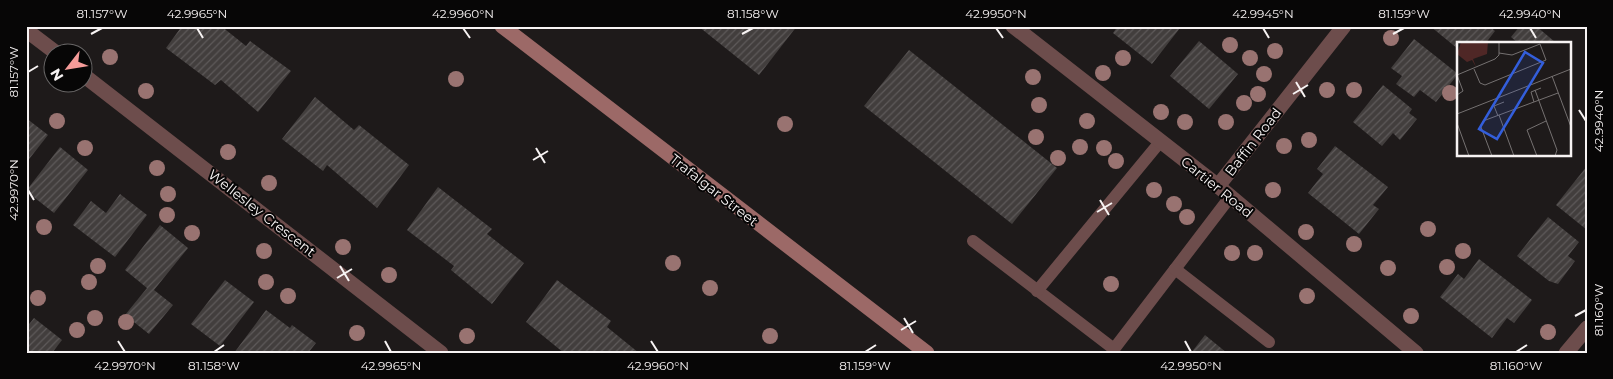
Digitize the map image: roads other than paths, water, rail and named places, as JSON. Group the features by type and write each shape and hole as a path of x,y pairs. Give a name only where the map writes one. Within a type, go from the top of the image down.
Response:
{"main road":[{"name":"Trafalgar Street","path":"502,26 927,353"}],"street":[{"name":"Cartier Road","path":"1013,26 1218,186 1416,353"},
{"name":"Baffin Road","path":"1218,186 1344,26"},
{"path":"26,30 42,42"},
{"name":"Wellesley Crescent","path":"92,82 441,353"},
{"path":"1566,353 1587,328"}],"lane":[{"path":"1037,291 1160,142"},
{"path":"973,241 1114,349 1230,197"},
{"path":"1175,269 1270,342"}]}
